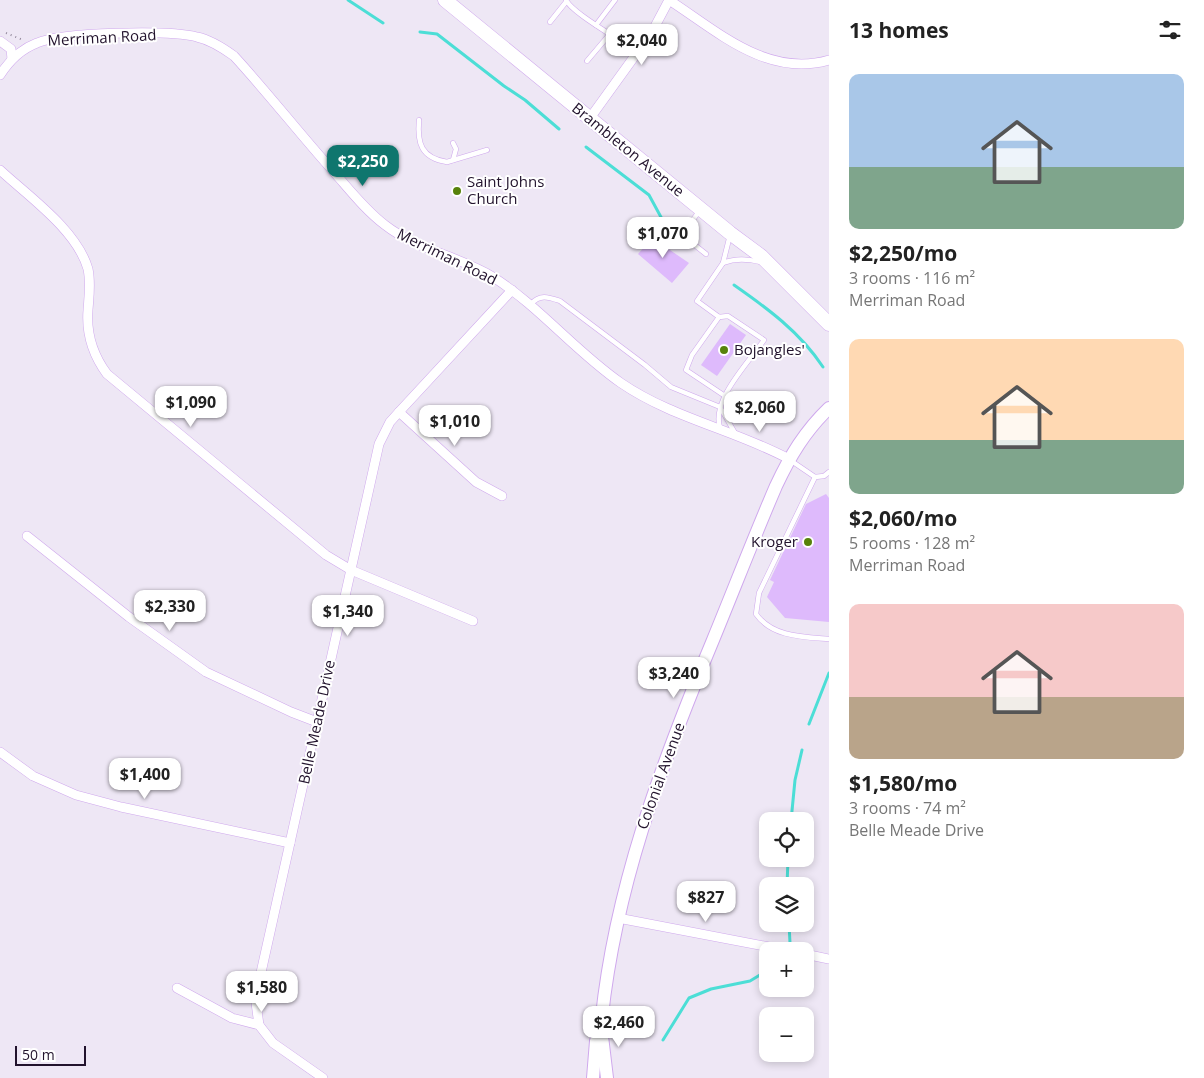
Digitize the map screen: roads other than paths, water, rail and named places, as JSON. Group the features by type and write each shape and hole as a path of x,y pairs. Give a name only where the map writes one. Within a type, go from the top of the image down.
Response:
{"main road":[{"name":"Brambleton Avenue","path":"444,0 769,264 829,324"},
{"name":"Colonial Avenue","path":"593,1078 596,1041 601,1025 618,918 630,866 657,780 759,526 789,459 806,432 829,408"},
{"name":"Colonial Avenue","path":"601,1025 607,1078"}],"street":[{"path":"590,118 656,26 669,0 745,50 760,57 792,64 829,60"},
{"name":"Merriman Road","path":"0,75 12,59 34,43 57,37 160,34 185,35 211,41 234,56 347,187 384,225 417,244 491,276 531,304 592,360 621,383 661,406 736,435 789,459"},
{"path":"0,41 12,49 12,59"},
{"path":"0,170 68,233 83,256 90,279 89,338 96,359 107,374 326,556 351,570 473,620"},
{"name":"Belle Meade Drive","path":"259,1024 256,1003 258,986 379,444 390,422 512,290"},
{"path":"399,412 476,482 502,496"},
{"path":"27,536 128,617 206,672 282,709 317,722"},
{"path":"0,752 33,776 76,795 121,808 290,843"},
{"path":"618,918 759,945"},
{"path":"814,956 829,959"},
{"path":"177,988 232,1018 259,1024 273,1043 322,1078"}],"lane":[{"path":"596,25 615,0"},
{"path":"550,22 566,1 596,25 610,35 620,39 637,52"},
{"path":"588,61 610,35"},
{"path":"419,120 418,137 425,152 440,160 453,160 487,150"},
{"path":"453,143 456,149 453,160"},
{"path":"701,209 682,235 706,254"},
{"path":"721,430 718,418 724,396 764,340 728,316 719,317 697,301 723,263 730,233"},
{"path":"723,263 743,259 769,264"},
{"path":"531,304 536,298 547,297 560,301 671,387 720,407 736,435"},
{"path":"719,317 692,355 686,370 724,396"},
{"path":"789,459 814,477 824,476 829,472"},
{"path":"824,476 829,482"},
{"path":"814,477 759,593 756,614 764,625 777,631 829,639"}],"waterway":[{"path":"348,0 383,23"},
{"path":"420,32 437,34 525,100 559,129"},
{"path":"586,147 649,195 662,219"},
{"path":"734,285 771,312 793,332 814,354 823,367"},
{"path":"809,724 829,673"},
{"path":"792,812 795,780 802,750"},
{"path":"787,877 788,867"},
{"path":"789,932 790,942"},
{"path":"663,1040 689,998 711,989 750,981 759,976"}],"place":[{"name":"Saint Johns Church","path":"457,191"},
{"name":"Bojangles'","path":"724,350"},
{"name":"Kroger","path":"808,542"}]}
